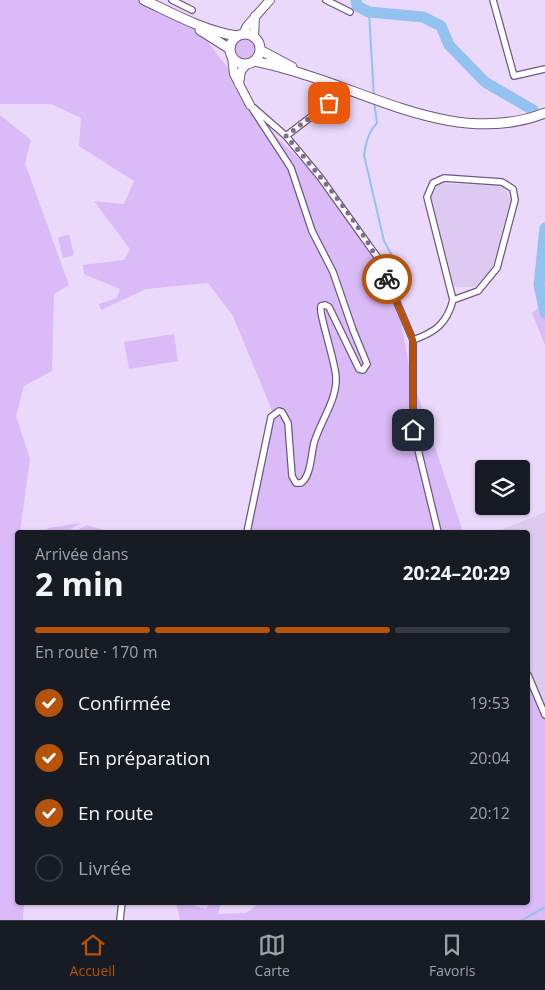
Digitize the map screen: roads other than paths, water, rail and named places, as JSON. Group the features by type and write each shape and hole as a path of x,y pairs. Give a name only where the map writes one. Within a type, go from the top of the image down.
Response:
{"main road":[{"path":"144,0 193,24 222,34 254,36 259,42 260,50 251,62"},
{"path":"193,24 231,53 239,63 251,62 305,74"},
{"path":"231,53 230,44 240,35"},
{"path":"260,50 305,74 412,113 457,122 509,121 545,113"}],"street":[{"path":"172,0 192,10"},
{"path":"240,35 270,0"},
{"path":"326,0 350,12"},
{"path":"493,0 514,76 545,69"},
{"path":"254,36 256,16"},
{"path":"231,53 234,74 239,84 250,105 291,168 312,231 333,272 352,330 367,364 364,370 359,369 329,307 321,306 321,317 328,334 336,369 335,393 320,426 307,476 301,483 296,483 292,476 288,423 285,416 279,411 272,417 247,530"},
{"path":"239,84 241,71 251,62"},
{"path":"286,136 329,103"},
{"path":"250,105 286,136 320,176 378,258 413,340 413,430 438,530"},
{"path":"413,340 430,335 449,315 453,300 427,197 433,183 444,178 502,182 513,189 515,200 497,268 478,291 453,300"},
{"path":"530,680 545,715"},
{"path":"120,920 122,905"}],"waterway":[{"path":"356,0 357,6 369,12 423,17 441,26 449,45 485,82 533,110"},
{"path":"369,12 374,97"},
{"path":"374,101 377,123 371,130 364,155 384,241 394,259 388,274"},
{"path":"545,228 539,285 545,313"},
{"path":"522,920 545,907"}]}
